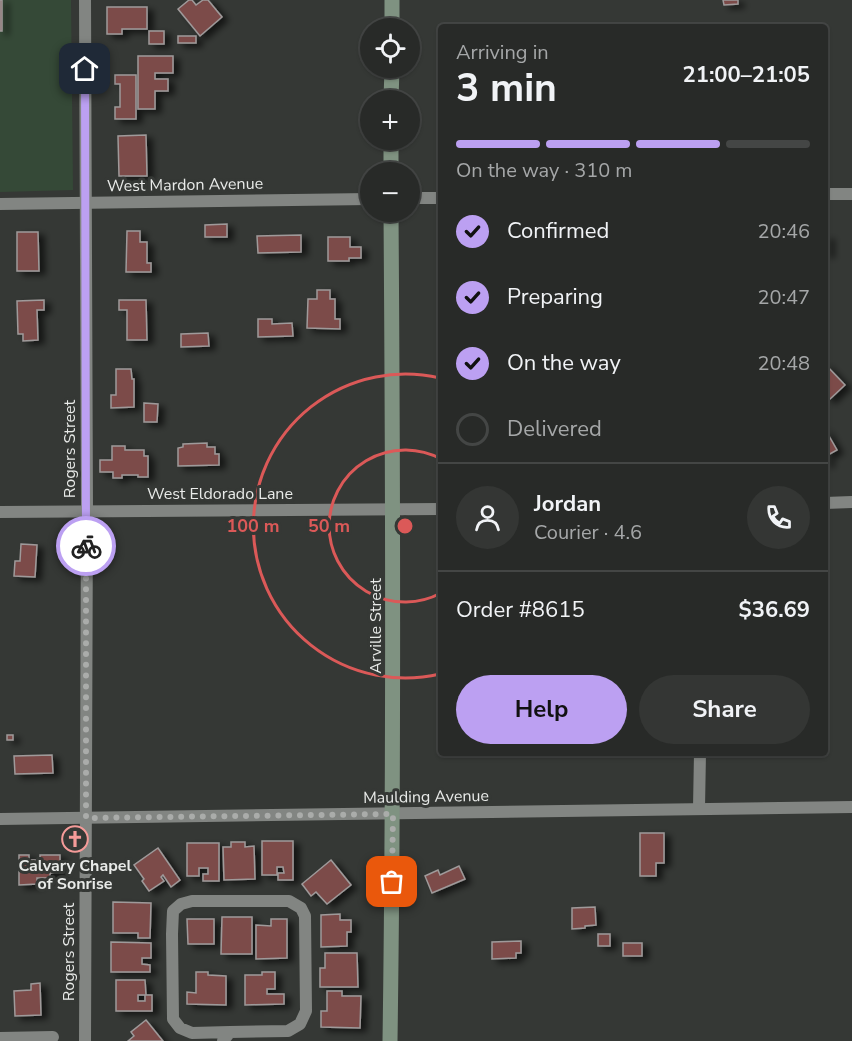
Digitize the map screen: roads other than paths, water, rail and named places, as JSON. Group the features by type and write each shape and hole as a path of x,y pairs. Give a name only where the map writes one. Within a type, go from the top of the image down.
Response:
{"street":[{"name":"Rogers Street","path":"85,0 87,512 85,1041"},
{"path":"392,0 392,18"},
{"path":"828,194 852,194"},
{"path":"420,198 438,198"},
{"name":"West Mardon Avenue","path":"0,204 360,199"},
{"name":"Arville Street","path":"390,1041 394,509 391,222"},
{"path":"828,503 852,502"},
{"name":"West Eldorado Lane","path":"0,512 438,509"},
{"path":"699,808 700,756"},
{"name":"Maulding Avenue","path":"0,819 852,807"},
{"path":"192,901 289,901 301,908 305,916 306,1011 300,1024 288,1031 230,1038 192,1033 180,1028 173,1019 174,911 181,904 192,901"},
{"path":"0,1038 53,1037"}],"place":[{"name":"Calvary Chapel of Sonrise","path":"75,839"}]}
